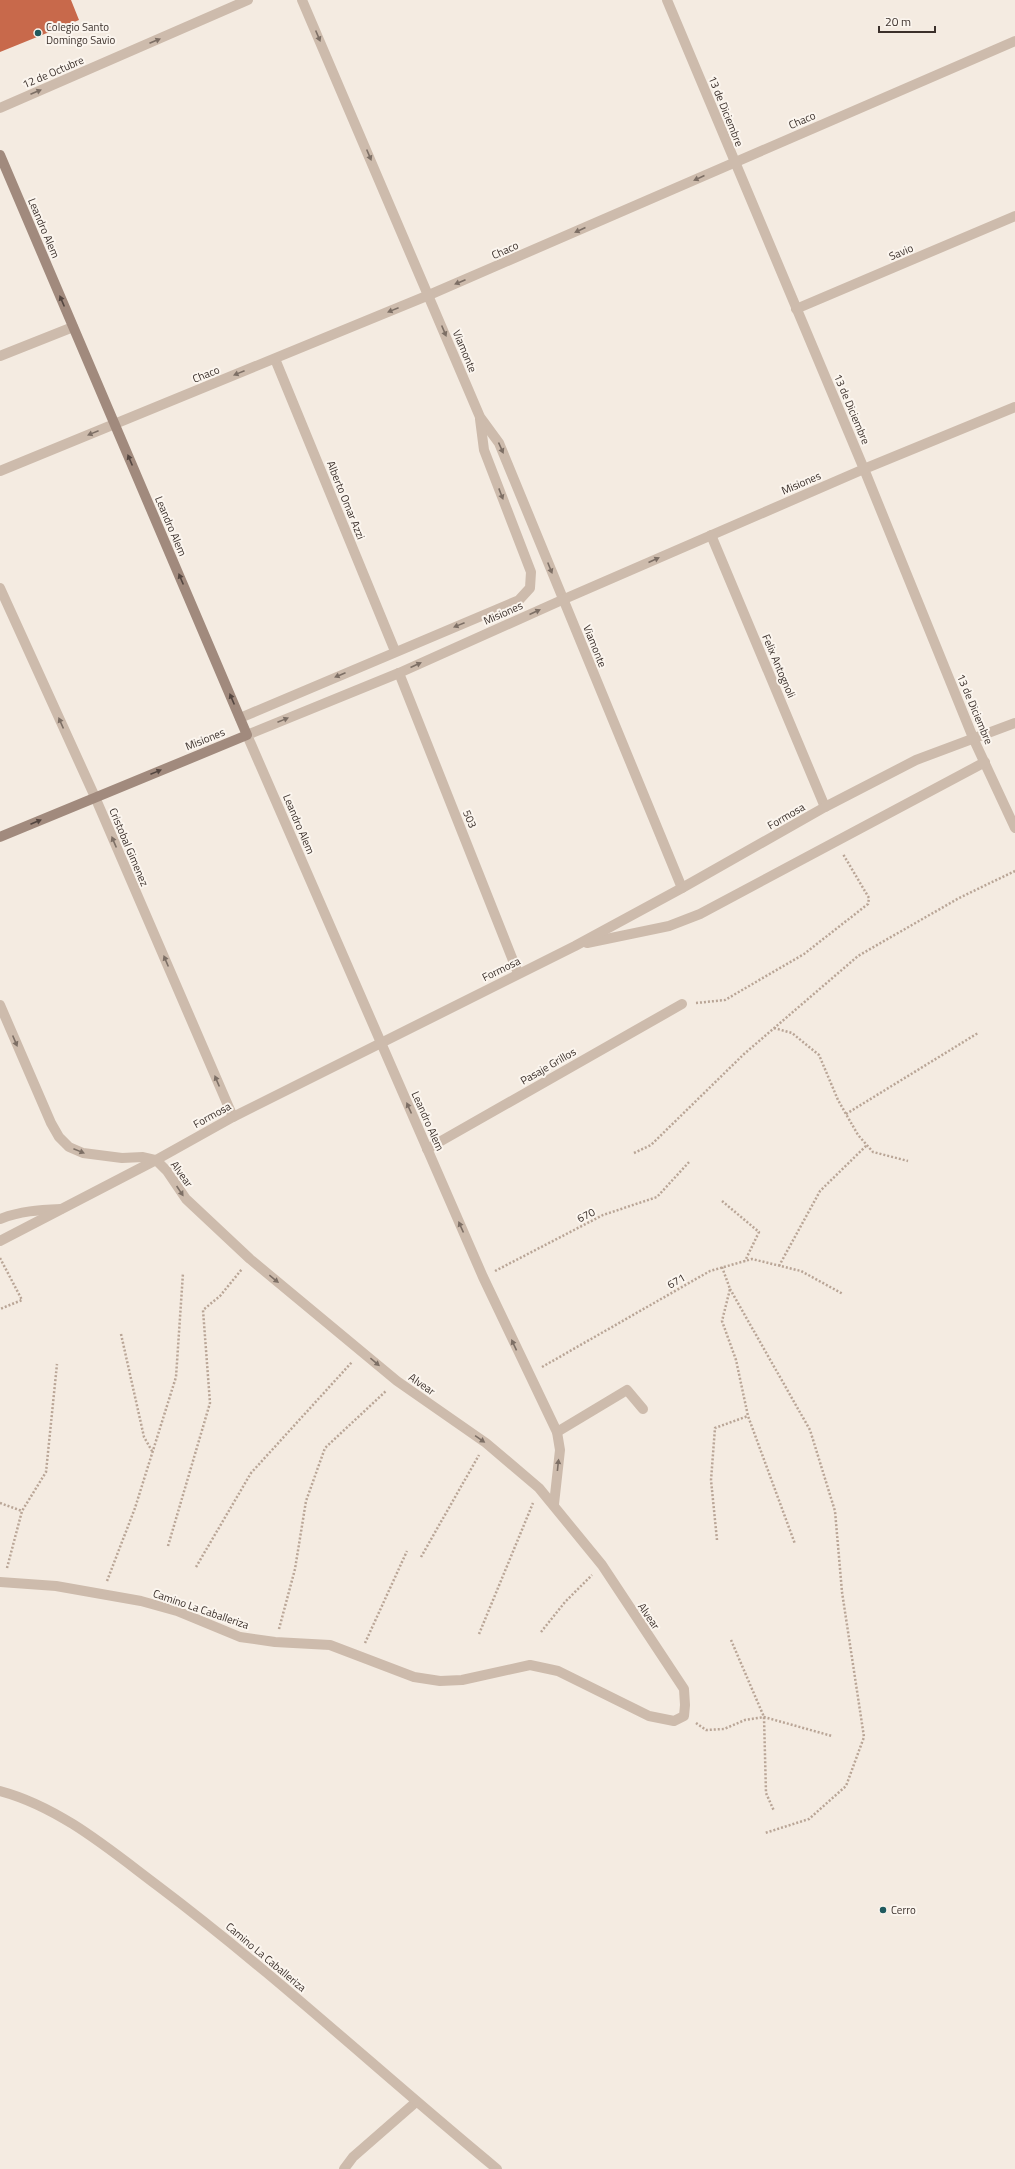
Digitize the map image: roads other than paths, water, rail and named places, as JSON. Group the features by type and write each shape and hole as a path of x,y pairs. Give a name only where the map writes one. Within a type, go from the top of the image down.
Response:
{"main road":[{"name":"Leandro Alem","path":"0,155 247,735"},
{"name":"Misiones","path":"0,837 247,735"}],"street":[{"name":"12 de Octubre","path":"0,108 248,0"},
{"name":"Viamonte","path":"302,0 480,417 499,443 562,600 682,888"},
{"name":"13 de Diciembre","path":"667,0 734,163 864,469 974,740 1015,828"},
{"name":"Chaco","path":"0,471 429,295 1015,41"},
{"name":"Savio","path":"796,309 1015,216"},
{"path":"0,356 73,327"},
{"name":"Alberto Omar Azzi","path":"275,359 395,651"},
{"name":"Misiones","path":"247,735 399,673 711,535 864,469 1015,407"},
{"name":"Viamonte","path":"480,417 484,450 531,572 530,588"},
{"name":"Felix Antognoli","path":"711,535 825,807"},
{"name":"Cristobal Gimenez","path":"0,588 95,797 233,1117"},
{"name":"Misiones","path":"240,718 395,651 519,600 530,588"},
{"name":"503","path":"399,673 518,973"},
{"name":"Formosa","path":"0,1242 156,1160 233,1117 518,973 575,946 682,888 825,807 916,760 974,740 1015,723"},
{"name":"Leandro Alem","path":"247,735 483,1277 528,1375 557,1432 560,1450 554,1504"},
{"path":"575,946 669,926 700,914 984,762"},
{"name":"Pasaje Grillos","path":"427,1149 682,1004"},
{"name":"Alvear","path":"0,1006 51,1123 59,1137 69,1147 83,1153 95,1155 143,1157 156,1160 167,1171 186,1199 250,1259 397,1381 486,1443 539,1488 554,1504 602,1565 684,1689 684,1716 674,1721 663,1721 649,1716 558,1671 530,1665"},
{"path":"0,1219 28,1211 61,1209"},
{"path":"557,1432 627,1390 643,1409"},
{"name":"Camino La Caballeriza","path":"2,1583 56,1586 141,1601 177,1611 240,1637 275,1642 330,1645 359,1654 414,1677 440,1681 462,1680 530,1665"},
{"name":"Camino La Caballeriza","path":"0,1791 42,1807 93,1837 204,1920 277,1981 416,2102 497,2169"},
{"path":"344,2169 353,2157 416,2102"}],"place":[{"name":"Colegio Santo Domingo Savio","path":"38,33"},
{"name":"Cerro","path":"883,1910"}]}
